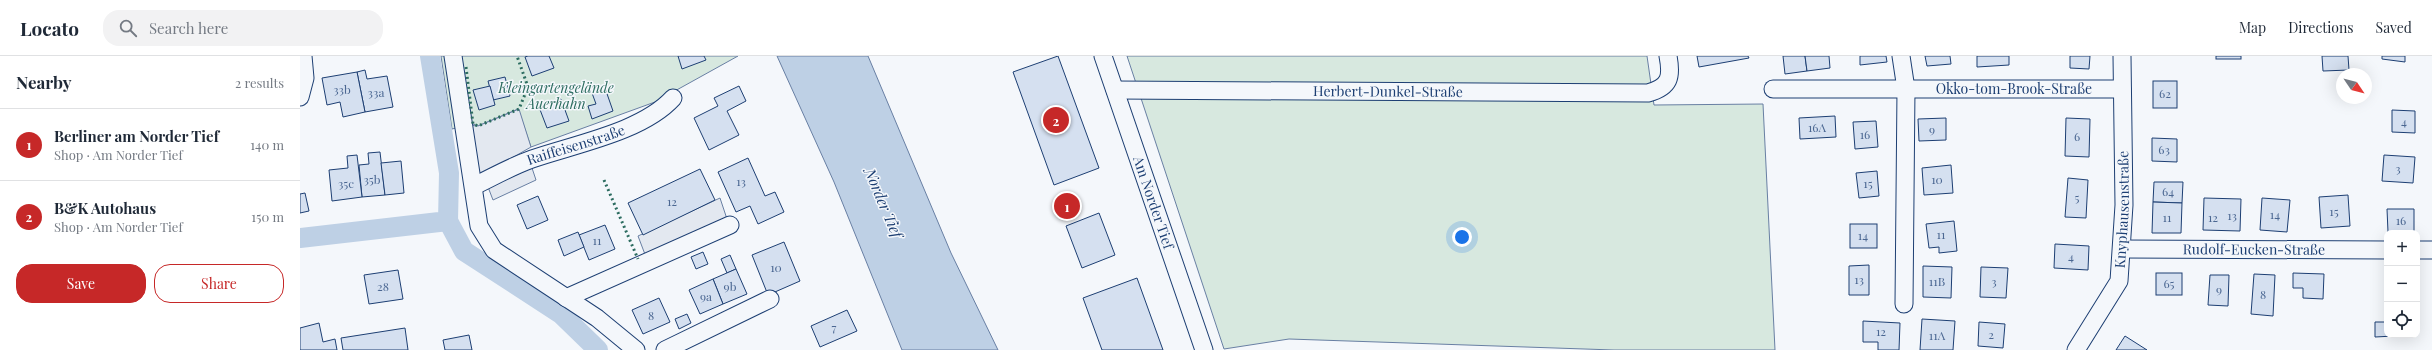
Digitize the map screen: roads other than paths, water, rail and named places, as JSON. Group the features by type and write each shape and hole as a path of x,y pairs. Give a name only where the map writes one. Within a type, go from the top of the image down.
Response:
{"street":[{"path":"300,97 306,78 303,56"},
{"path":"453,56 479,226 494,250 597,318 636,350"},
{"name":"Am Norder Tief","path":"1103,56 1204,350"},
{"name":"Herbert-Dunkel-Straße","path":"1115,90 1648,93 1661,90 1668,81 1670,70 1668,56"},
{"path":"1902,56 1906,89 1904,304"},
{"name":"Knyphausenstraße","path":"2076,350 2119,281 2124,205 2122,56"},
{"name":"Okko-tom-Brook-Straße","path":"1773,89 2122,89"},
{"name":"Raiffeisenstraße","path":"474,186 531,159 599,137 648,118 662,110 673,98"},
{"path":"566,298 730,225"},
{"name":"Rudolf-Eucken-Straße","path":"2122,249 2384,250"},
{"path":"2420,250 2432,250"},
{"path":"665,350 770,299"}],"water":[{"name":"Norder Tief","path":"777,56 868,56 951,253 998,350 902,350 834,182"}],"waterway":[{"path":"300,238 448,221 449,173 430,56"},
{"path":"448,221 464,251 561,314 598,350"}],"place":[{"name":"B&K Autohaus","path":"1056,120"},
{"name":"Berliner am Norder Tief","path":"1067,206"}],"park label":[{"name":"Kleingartengelände Auerhahn","path":"556,96"}]}
